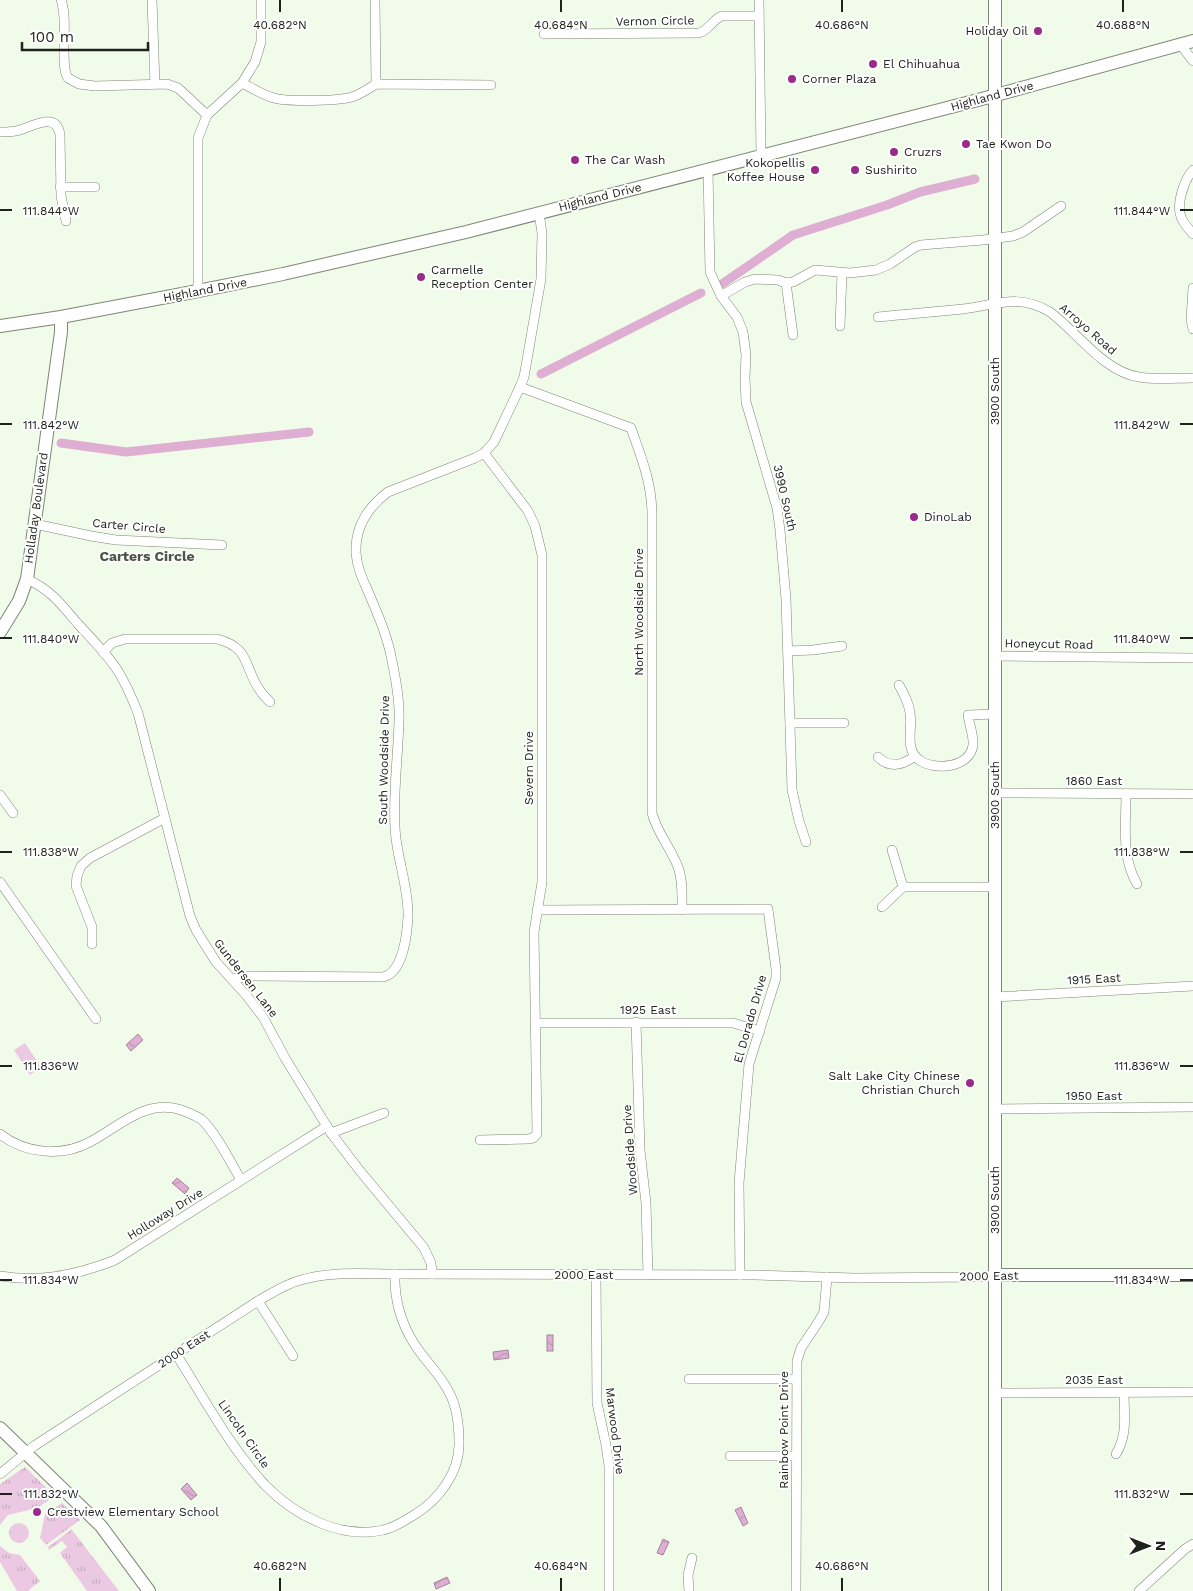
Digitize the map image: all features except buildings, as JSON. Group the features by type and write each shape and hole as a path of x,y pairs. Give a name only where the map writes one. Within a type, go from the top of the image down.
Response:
{"main road":[{"name":"3900 South","path":"995,0 995,1591"},
{"name":"Highland Drive","path":"0,326 61,317 283,274 466,232 995,95 1187,43"},
{"name":"Holladay Boulevard","path":"0,632 19,601 27,579 61,332 61,317"},
{"name":"2000 East","path":"995,1275 1193,1275"},
{"path":"0,1428 100,1526 150,1591"}],"street":[{"path":"61,0 65,16 65,69 68,78 80,84 95,86 167,84 178,88 207,115"},
{"path":"152,0 155,84"},
{"path":"198,291 198,138 207,115 242,83 255,62 261,42 261,0"},
{"path":"375,0 376,84"},
{"path":"759,0 761,156"},
{"name":"Vernon Circle","path":"544,34 699,33 708,29 717,18 722,16 759,16"},
{"path":"1187,43 1193,61"},
{"path":"242,83 272,98 318,100 352,97 365,92 376,84 492,85"},
{"path":"0,132 22,130 39,123 52,122 57,125 60,135 60,187 66,221"},
{"name":"3990 South","path":"708,169 710,272 721,296 732,310 743,332 746,355 746,402 777,508 786,599 791,765 794,801 806,842"},
{"path":"1193,170 1182,188 1180,216 1193,234"},
{"path":"60,187 95,187"},
{"path":"721,296 751,280 778,280 786,283 793,282 815,270 861,273 876,270 890,264 915,246 995,239 1018,235 1061,206"},
{"path":"520,387 530,345 541,279 542,233 538,213"},
{"path":"840,326 842,273"},
{"path":"786,283 793,335"},
{"path":"1193,288 1191,319 1193,329"},
{"name":"Arroyo Road","path":"878,317 965,308 995,302 1026,302 1045,309 1058,318 1105,361 1125,374 1140,378 1193,378"},
{"name":"South Woodside Drive","path":"232,979 252,976 383,977 391,974 398,965 406,938 408,916 407,898 395,830 394,798 399,720 398,700 392,658 384,629 358,567 356,553 357,536 361,523 369,509 388,492 476,458 484,453 494,442 520,387"},
{"name":"North Woodside Drive","path":"520,387 631,428 645,469 651,491 652,512 652,813 658,832 681,875 682,910"},
{"name":"Severn Drive","path":"480,1140 528,1140 536,1137 538,1126 534,932 542,882 542,555 536,526 528,511 484,453"},
{"name":"Carter Circle","path":"35,524 116,540 222,545"},
{"name":"Gundersen Lane","path":"27,579 40,585 52,594 103,652 128,688 138,712 190,916 196,930 216,962 263,1017 285,1058 329,1130 360,1171 424,1248 431,1263 432,1274"},
{"path":"103,652 112,643 125,639 217,639 224,641 241,651 259,689 270,702"},
{"path":"788,651 842,646"},
{"name":"Honeycut Road","path":"995,656 1193,658"},
{"path":"899,685 909,708 911,722 910,743 915,756 932,765 953,765 961,763 967,757 973,744 968,714 995,714"},
{"path":"790,723 844,723"},
{"path":"878,757 886,763 897,765 905,763 915,756"},
{"name":"1860 East","path":"994,793 1193,794"},
{"path":"1126,794 1127,860 1130,872 1137,884"},
{"path":"0,795 13,813"},
{"path":"92,944 92,927 76,886 81,866 90,858 165,818"},
{"path":"892,850 903,887"},
{"path":"0,882 96,1019"},
{"path":"882,907 903,887 995,887"},
{"name":"El Dorado Drive","path":"537,910 768,910 776,978 749,1064 740,1159 740,1275"},
{"name":"1915 East","path":"995,996 1193,986"},
{"name":"Woodside Drive","path":"636,1022 640,1150 646,1203 648,1275"},
{"name":"1925 East","path":"535,1023 733,1023 760,1031"},
{"path":"0,1134 6,1139 24,1147 54,1152 73,1149 89,1143 133,1115 148,1109 163,1106 177,1108 189,1112 201,1120 214,1136 241,1180"},
{"name":"1950 East","path":"995,1109 1193,1108"},
{"name":"Holloway Drive","path":"0,1276 31,1279 50,1278 71,1275 115,1260 241,1180 329,1130 384,1113"},
{"name":"2000 East","path":"0,1474 34,1446 258,1301 287,1285 312,1277 344,1274 827,1277 980,1277 995,1275"},
{"name":"Lincoln Circle","path":"176,1354 232,1443 254,1472 273,1492 293,1507 324,1525 344,1531 366,1532 384,1530 401,1523 434,1500 444,1488 454,1469 459,1444 458,1420 451,1396 441,1376 415,1345 404,1325 394,1289 395,1274"},
{"name":"Marwood Drive","path":"596,1275 597,1403 606,1444 608,1466 609,1591"},
{"name":"Rainbow Point Drive","path":"796,1591 797,1361 801,1348 824,1312 827,1277"},
{"path":"258,1301 293,1356"},
{"path":"689,1379 796,1379"},
{"path":"1116,1454 1122,1444 1124,1434 1124,1392"},
{"name":"2035 East","path":"995,1393 1193,1392"},
{"path":"730,1456 796,1456"},
{"path":"1140,1591 1185,1549 1193,1544"},
{"path":"689,1591 688,1574 692,1558"}],"green space":[{"path":"25,1043 41,1067 30,1075 14,1050"},
{"path":"25,1467 55,1496 37,1508 8,1515 0,1525 0,1484"},
{"path":"62,1503 80,1520 46,1545 40,1538 45,1514"},
{"path":"19,1523 26,1526 29,1533 26,1540 19,1543 12,1540 9,1533 12,1526"},
{"path":"72,1529 119,1591 87,1591 60,1553 67,1547 62,1541 49,1550 48,1547"},
{"path":"0,1546 9,1553 20,1555 40,1581 29,1591 17,1591 0,1562"}],"water":[{"path":"138,1034 143,1040 131,1051 126,1045"},
{"path":"177,1178 189,1188 185,1194 172,1183"},
{"path":"547,1335 553,1335 553,1351 547,1351"},
{"path":"508,1350 509,1358 494,1360 493,1352"},
{"path":"187,1483 197,1495 191,1500 181,1489"},
{"path":"741,1507 748,1523 743,1526 735,1510"},
{"path":"663,1539 669,1542 663,1555 657,1553"},
{"path":"447,1577 450,1583 436,1589 434,1583"}],"waterway":[{"path":"722,284 793,235 887,205 920,192 975,179"},
{"path":"541,374 701,293"},
{"path":"61,443 126,452 309,432"}],"place":[{"name":"Holiday Oil","path":"1038,31"},
{"name":"El Chihuahua","path":"873,64"},
{"name":"Corner Plaza","path":"792,79"},
{"name":"Tae Kwon Do","path":"966,144"},
{"name":"Cruzrs","path":"894,152"},
{"name":"The Car Wash","path":"575,160"},
{"name":"Kokopellis Koffee House","path":"815,170"},
{"name":"Sushirito","path":"855,170"},
{"name":"Carmelle Reception Center","path":"421,277"},
{"name":"DinoLab","path":"914,517"},
{"name":"Salt Lake City Chinese Christian Church","path":"970,1083"},
{"name":"Crestview Elementary School","path":"37,1512"}],"district":[{"name":"Carters Circle","path":"147,556"}]}
